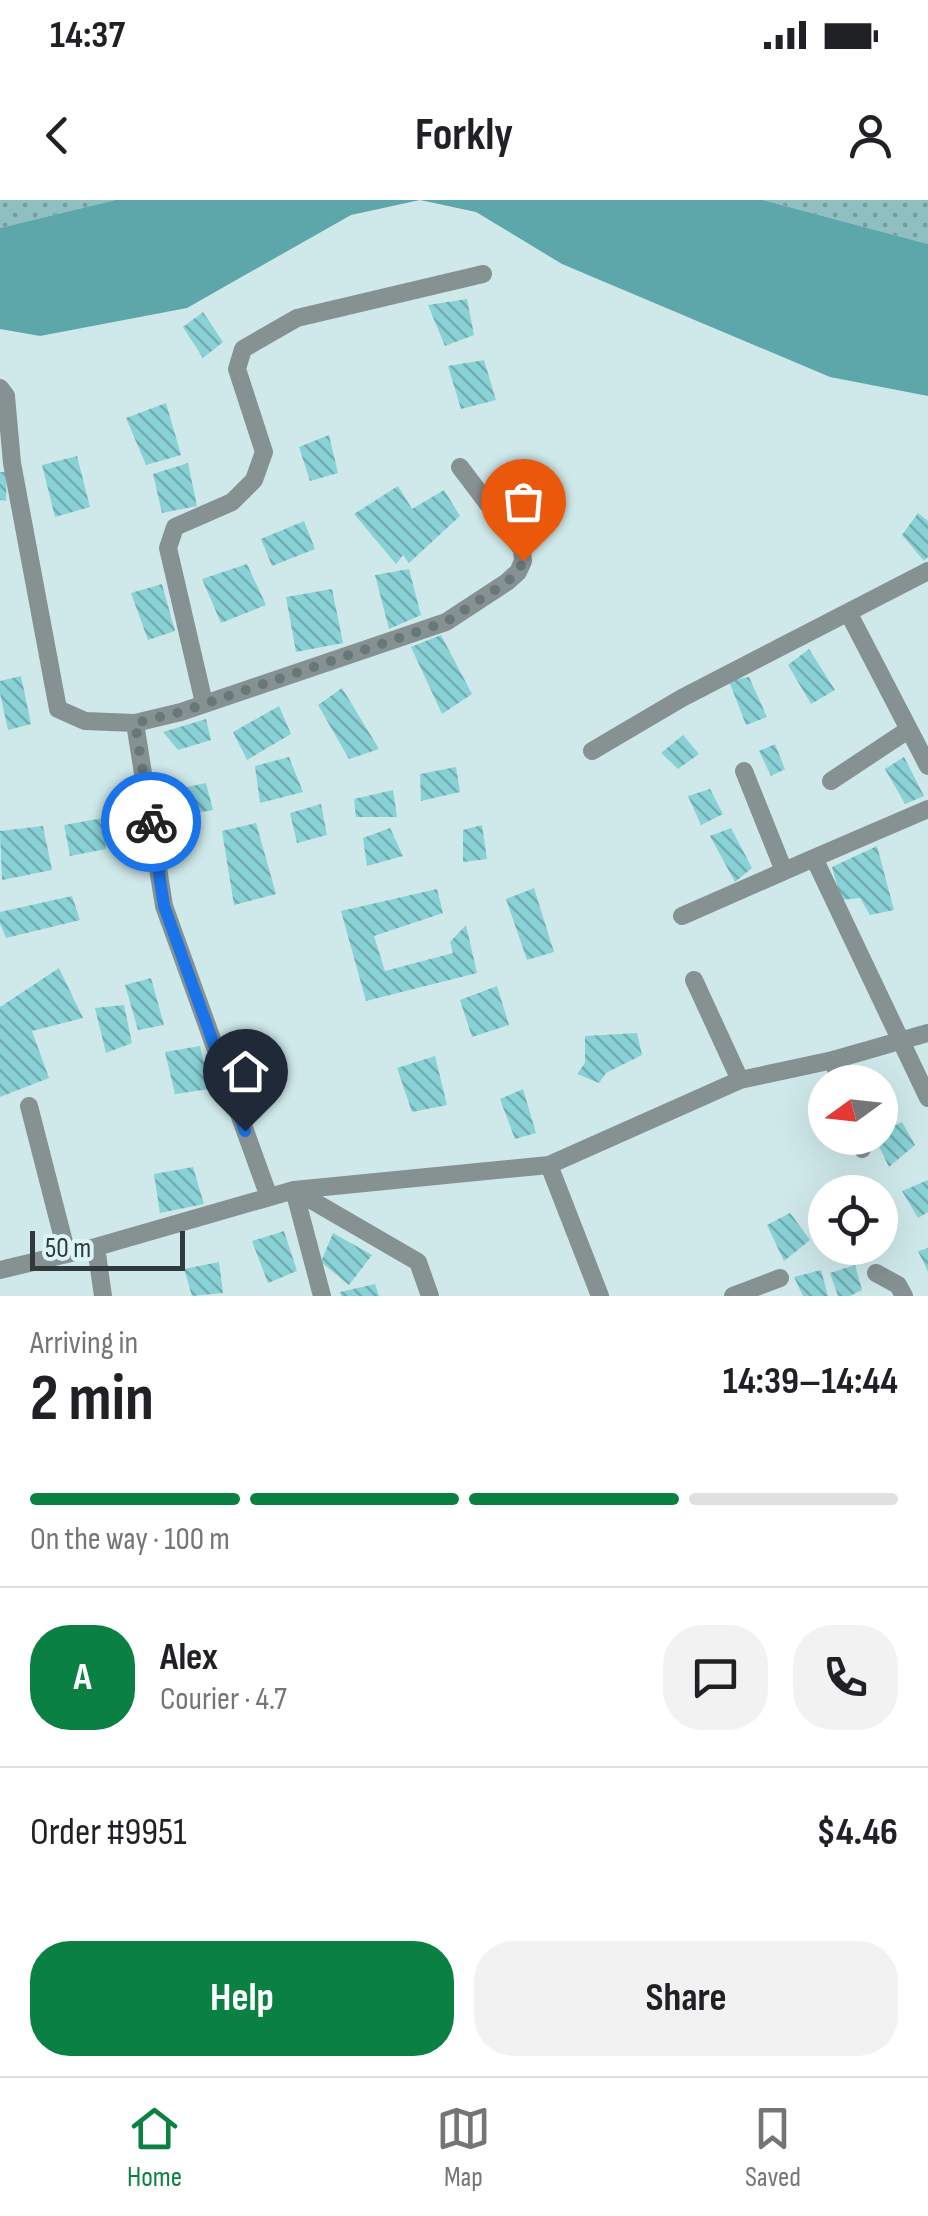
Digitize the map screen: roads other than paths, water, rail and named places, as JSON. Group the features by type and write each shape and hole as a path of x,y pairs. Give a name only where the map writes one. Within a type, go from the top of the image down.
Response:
{"street":[{"path":"204,703 168,548 175,527 232,502 254,480 264,452 237,369 243,349 298,318 483,274"},
{"path":"0,388 6,396 12,463 58,709 84,721 135,723 181,712 446,622 507,582 523,561 522,549 460,467"},
{"path":"592,752 682,698 928,571"},
{"path":"849,614 928,766"},
{"path":"135,723 164,906 269,1197"},
{"path":"830,781 908,730"},
{"path":"744,771 784,872"},
{"path":"682,916 928,810"},
{"path":"814,858 928,1098"},
{"path":"694,980 740,1080"},
{"path":"0,1270 96,1247 294,1190 548,1165 740,1080 833,1060 928,1033"},
{"path":"833,1060 835,1065"},
{"path":"29,1106 66,1254"},
{"path":"548,1165 600,1296"},
{"path":"294,1190 322,1296"},
{"path":"294,1190 418,1262 430,1296"},
{"path":"96,1247 103,1296"},
{"path":"876,1272 898,1285 904,1296"},
{"path":"734,1296 780,1278"}]}
